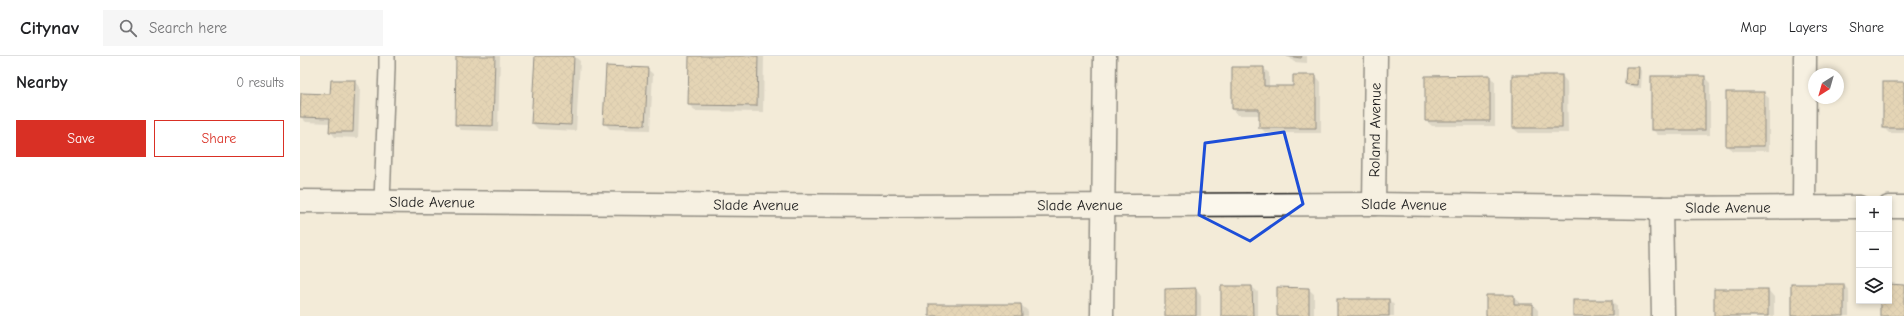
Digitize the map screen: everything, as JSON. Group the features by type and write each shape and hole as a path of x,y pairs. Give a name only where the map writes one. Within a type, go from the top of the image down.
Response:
{"street":[{"path":"1102,316 1102,205 1105,56"},
{"name":"Roland Avenue","path":"1374,204 1376,56"},
{"path":"1804,207 1805,56"},
{"name":"Slade Avenue","path":"300,201 874,206 1374,204 1661,208 1856,207"},
{"path":"1892,207 1904,207"},
{"path":"1661,208 1663,316"}],"lane":[{"path":"382,202 388,68 386,56"}],"highlighted area":[{"path":"1284,132 1303,204 1250,241 1199,215 1205,143"}],"building":[{"path":"456,56 495,56 493,126 455,125"},
{"path":"535,56 574,56 571,125 531,123"},
{"path":"689,56 758,56 757,106 688,105"},
{"path":"1287,56 1302,56 1301,58"},
{"path":"606,66 648,68 645,125 603,124"},
{"path":"1232,67 1264,67 1264,86 1293,86 1293,75 1316,75 1316,128 1259,128 1259,109 1232,109"},
{"path":"1626,67 1639,67 1638,85 1625,84"},
{"path":"1490,75 1490,121 1425,121 1425,76"},
{"path":"1512,75 1562,75 1562,128 1512,128"},
{"path":"1651,76 1705,76 1705,130 1651,130"},
{"path":"331,80 355,80 353,132 329,132 330,118 300,117 301,93 330,94"},
{"path":"1883,82 1904,82 1904,128 1883,128"},
{"path":"1726,92 1764,92 1764,146 1726,146"},
{"path":"1791,284 1844,284 1844,316 1791,316"},
{"path":"1892,284 1904,285 1904,316 1880,316 1880,304 1892,304"},
{"path":"1221,286 1252,286 1253,316 1221,316"},
{"path":"1277,287 1309,288 1309,316 1277,316"},
{"path":"1196,288 1196,316 1165,316 1165,289"},
{"path":"1714,289 1768,289 1768,316 1714,316"},
{"path":"1486,295 1514,295 1514,304 1533,304 1533,316 1486,316"},
{"path":"1337,299 1389,299 1389,316 1337,316"},
{"path":"1573,300 1612,300 1612,316 1573,316"},
{"path":"929,304 1021,304 1022,316 929,316"}]}
